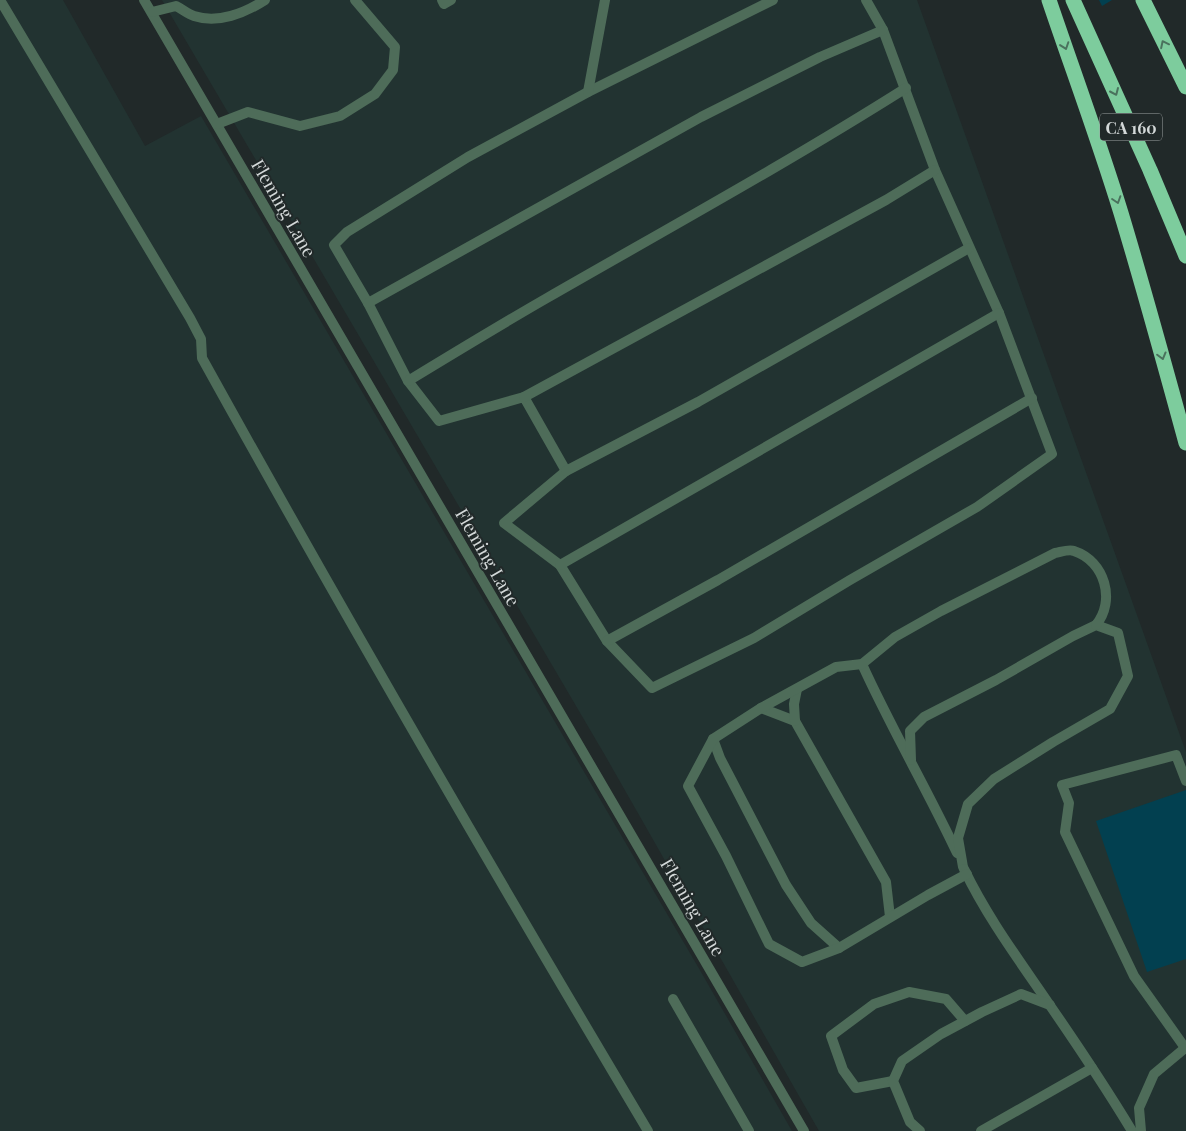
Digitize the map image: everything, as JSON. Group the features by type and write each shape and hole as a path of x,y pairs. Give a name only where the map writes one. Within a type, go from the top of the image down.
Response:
{"highway":[{"path":"1049,0 1121,212 1147,297 1186,443"},
{"name":"CA 160","path":"1074,0 1186,256"},
{"path":"1143,0 1186,87"}],"lane":[{"path":"0,0 190,318 201,339 202,358 300,534 648,1131"},
{"name":"Fleming Lane","path":"144,0 804,1131"},
{"path":"152,12 176,6 193,16 212,18 238,15 265,0"},
{"path":"217,124 248,112 300,126 340,116 375,94 393,70 395,47 355,0"},
{"path":"442,0 444,4 451,0"},
{"path":"588,92 605,0"},
{"path":"774,0 588,92 468,157 347,232 334,245 368,303 408,381 439,421 524,397 852,218 935,170"},
{"path":"866,0 883,30 935,170 999,313 1052,454 977,507 754,638 652,688 607,641 560,565 504,523 566,471 698,402 969,248"},
{"path":"368,303 701,117 820,57 883,30"},
{"path":"408,381 547,298 834,133 906,88"},
{"path":"560,565 999,313"},
{"path":"524,397 566,471"},
{"path":"607,641 718,580 1032,398"},
{"path":"911,760 910,731 924,717 1096,625 1102,618 1106,594 1103,577 1091,560 1073,550 1055,554 941,611 896,636 862,664 836,668 761,708 713,739 688,786 726,856 769,944 802,962 840,948 965,871"},
{"path":"965,871 958,838 968,804 994,779 1110,709 1128,676 1118,633 1096,625"},
{"path":"862,664 973,889 1132,1131"},
{"path":"797,689 794,704 795,721 886,882 890,917"},
{"path":"761,708 795,721"},
{"path":"713,739 720,758 786,884 811,923 840,948"},
{"path":"1141,1131 1139,1108 1154,1074 1185,1049 1134,976 1065,832 1069,803 1062,785 1176,754 1186,780"},
{"path":"893,1081 856,1088 844,1070 831,1036 874,1004 909,992 946,999 965,1021"},
{"path":"920,1131 910,1122 893,1081 902,1061 941,1034 1021,994 1050,1005"},
{"path":"673,999 749,1131"},
{"path":"981,1131 1092,1068"}],"shaded area":[{"path":"0,0 63,0 145,146 201,116 792,1131 0,1131"},
{"path":"162,0 917,0 1186,752 1186,1131 819,1131 606,757"}],"building":[{"path":"1099,0 1112,0 1102,6"},
{"path":"1186,790 1186,959 1147,972 1096,821"}]}
